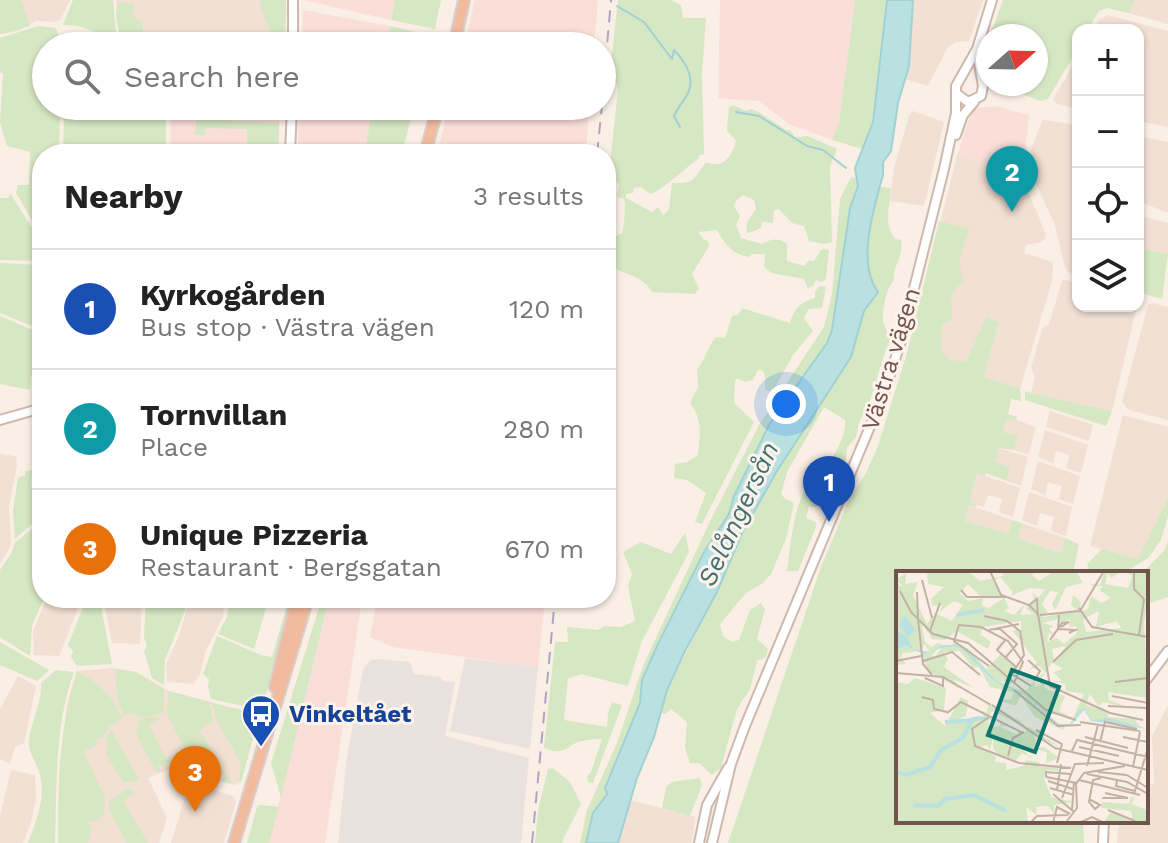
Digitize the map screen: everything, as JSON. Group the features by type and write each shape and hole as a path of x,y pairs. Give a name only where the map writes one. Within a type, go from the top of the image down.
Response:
{"highway":[{"path":"457,32 463,0"},
{"path":"428,144 434,120"},
{"path":"261,748 295,608"},
{"path":"234,843 305,608"}],"street":[{"path":"293,0 293,32"},
{"path":"985,24 992,0"},
{"path":"976,51 956,89 963,100 974,101 979,96"},
{"path":"961,77 970,74 976,78"},
{"name":"Västra vägen","path":"699,843 707,805 731,764 884,393 900,344 944,169 956,113 956,89"},
{"name":"Västra vägen","path":"944,169 963,115 974,101"},
{"path":"290,144 291,120"},
{"path":"0,420 32,411"},
{"path":"1148,677 1168,651"},
{"name":"Västra vägen","path":"712,843 731,764"},
{"path":"1103,843 1104,823"}],"shaded area":[{"path":"0,0 70,0 61,19 54,22 36,21 18,31 0,34"},
{"path":"116,0 286,0 285,32 119,32"},
{"path":"303,0 395,0 391,20"},
{"path":"475,0 598,0 595,32 467,32"},
{"path":"720,0 855,0 839,123 832,140 789,124 759,101 718,98"},
{"path":"913,0 983,0 969,41 956,42 948,47 928,86 905,79 909,66"},
{"path":"1135,0 1168,0 1168,24 1129,13"},
{"path":"303,10 390,26 389,32 302,32"},
{"path":"1108,15 1142,24 1097,24"},
{"path":"1144,25 1168,31 1168,127 1144,122"},
{"path":"1072,67 1072,108 1057,104 1053,99"},
{"path":"995,106 1029,115 1022,178 1016,180 983,172 985,162 957,156 971,113 975,108"},
{"path":"913,111 944,122 924,206 890,201 894,168"},
{"path":"171,120 280,120 278,144 170,144"},
{"path":"299,120 370,120 366,144 298,144"},
{"path":"446,120 588,120 587,144 440,144"},
{"path":"1043,120 1072,124 1072,273 1065,268 1055,225 1035,181 1031,149"},
{"path":"1144,137 1168,142 1168,213 1144,203"},
{"path":"957,156 985,162 983,171 1016,180 1022,178 1046,234 1041,242 1026,245 1024,253 1053,262 1052,281 1020,389 984,378 999,322 986,317 961,375 908,350"},
{"path":"1144,216 1168,223 1168,254 1144,249"},
{"path":"1062,281 1072,282 1072,312 1136,312 1112,411 1031,393 1035,377 1031,368 1043,327 1049,324"},
{"path":"1148,305 1168,307 1168,420 1129,410 1122,402"},
{"path":"1050,411 1093,425 1089,441 1046,427"},
{"path":"1123,415 1168,427 1168,498 1138,559 1090,546"},
{"path":"1007,417 1036,427 1029,454 1014,450 1018,436 1003,432"},
{"path":"1045,430 1088,445 1081,473 1066,468 1070,455 1056,451 1053,463 1038,457"},
{"path":"999,448 1028,457 1021,486 1007,481 1010,467 996,463"},
{"path":"0,454 16,456 17,466 9,506 11,545 0,564"},
{"path":"1038,461 1080,476 1073,504 1059,499 1062,486 1048,482 1045,495 1031,489"},
{"path":"977,473 1020,488 1013,517 999,512 1002,499 988,495 984,507 970,502"},
{"path":"1029,492 1072,507 1066,536 1051,531 1054,517 1040,513 1037,526 1022,520"},
{"path":"969,505 1012,520 1008,535 965,521"},
{"path":"1022,523 1065,538 1061,553 1018,539"},
{"path":"43,608 78,608 59,656 34,655 33,631"},
{"path":"105,608 142,608 140,644 112,643"},
{"path":"187,608 224,608 223,617 206,650 194,684 167,682 166,664"},
{"path":"327,608 361,608 325,843 269,843"},
{"path":"375,608 544,608 538,667 392,647 370,637"},
{"path":"465,658 538,667 530,749 450,731"},
{"path":"371,660 410,662 414,674 455,682 445,736 529,758 521,843 338,843 347,757 363,669"},
{"path":"112,668 136,672 169,691 257,714 259,717 241,782 235,785 172,768 148,778 167,818 159,843 58,843 59,773 67,703 77,671"},
{"path":"18,676 36,686 24,743 15,747 10,764 0,759 0,709"},
{"path":"1168,705 1168,843 1117,843 1119,823 1148,823 1148,783 1154,784 1152,736"},
{"path":"11,770 35,775 36,798 23,843 0,843 0,816"},
{"path":"190,782 233,796 236,801 224,843 171,843"},
{"path":"630,800 695,817 692,843 618,843"}],"green space":[{"path":"0,0 21,0 30,26 0,34"},
{"path":"73,0 113,0 116,32 93,32 63,25"},
{"path":"259,0 286,0 285,32 271,32"},
{"path":"395,0 441,0 435,29 391,20"},
{"path":"618,0 671,0 681,5 683,18 706,18 702,74 704,154 655,192 650,194 641,187 634,188 633,193 626,194 626,198 652,212 658,207 663,215 669,209 672,183 689,182 706,162 722,163 732,152 736,141 727,130 729,107 733,105 746,111 752,109 791,131 795,137 808,136 837,149 830,166 832,242 809,241 804,226 792,223 779,209 774,210 773,223 761,222 758,230 747,233 747,222 756,208 754,200 743,195 734,206 740,216 736,225 741,238 762,244 781,240 787,244 787,261 804,266 808,261 814,261 822,249 829,250 826,279 822,282 816,280 808,288 804,279 771,273 764,266 765,254 748,257 737,253 717,230 698,232 709,246 692,274 699,289 695,294 652,292 638,278 616,268 616,236 622,233 625,210 624,199 617,197 616,144 612,144 618,90 614,32"},
{"path":"855,0 886,0 872,122 863,149 832,140 839,123"},
{"path":"1003,0 1135,0 1129,13 1107,8 1099,11 1091,24 1072,24 1072,58 1048,99 1041,101 1027,96 1048,96 1048,24 994,24"},
{"path":"119,2 134,4 133,16 142,22 143,32 120,32 116,19"},
{"path":"38,26 56,28 57,32 32,32 32,120 60,120 59,144 32,144 32,220 16,193 18,185 29,185 30,152 7,146 0,122 3,74 0,72 0,38"},
{"path":"390,26 416,32 389,32"},
{"path":"64,120 166,120 166,144 63,144"},
{"path":"196,120 279,123 278,144 247,144 247,129 206,128 205,135 195,135"},
{"path":"370,120 410,120 404,144 366,144"},
{"path":"851,177 856,178 858,186 850,208 832,330 827,343 770,423 734,496 729,514 704,553 657,646 642,679 640,703 605,788 607,794 593,813 586,843 580,843 587,810 617,743 643,666 711,519 759,425 824,327 832,294 840,199"},
{"path":"880,187 891,188 889,227 895,239 901,240 900,257 883,311 891,340 856,437 847,448 846,460 829,502 825,507 809,507 806,518 816,522 816,527 798,571 787,571 799,504 808,484 822,472 834,454 845,426 845,420 824,407 787,472 781,494 794,503 786,539 771,574 746,593 720,624 723,636 732,642 739,640 750,610 761,603 765,609 757,639 768,649 766,657 757,661 750,689 737,709 721,768 712,775 699,763 690,763 685,748 687,722 671,709 665,714 661,713 667,690 717,592 742,533 777,471 851,357 864,311 878,293 868,269 867,255"},
{"path":"10,193 32,228 32,261 0,260 0,198 9,198"},
{"path":"939,221 969,229 959,261 963,280 951,296 952,319 942,325 941,350 950,360 966,362 986,317 999,322 984,377 1020,389 1021,401 1011,399 1008,414 1017,417 1016,420 1007,418 1003,432 1018,436 1014,450 999,448 996,462 1010,467 1007,481 977,473 970,502 977,505 969,505 965,521 1008,534 1012,520 1022,523 1018,539 1061,553 1065,538 1079,544 1073,571 896,571 896,823 1083,823 1084,843 728,843 821,567 849,500 878,446 908,350"},
{"path":"1144,249 1168,254 1162,299 1144,294"},
{"path":"0,263 32,265 32,326 0,313"},
{"path":"820,286 826,287 822,308 809,309 804,318 813,331 793,355 772,393 765,389 762,370 758,370 753,380 745,382 737,378 735,381 734,403 754,422 702,524 695,522 706,493 687,480 674,478 675,464 687,462 698,455 699,422 690,403 698,387 697,370 713,341 716,337 725,338 732,316 739,314 742,308 790,323 798,307 815,298 815,291"},
{"path":"0,316 32,330 32,376 30,390 0,384"},
{"path":"1025,391 1112,411 1106,426 1025,400"},
{"path":"32,470 32,524 15,539 13,511 18,478 25,475 25,471"},
{"path":"1168,498 1168,516 1161,540 1148,558 1126,571 1087,571 1088,563 1102,549 1138,559"},
{"path":"32,529 32,608 40,608 32,626 30,656 0,637 0,570 15,543"},
{"path":"685,533 689,552 642,641 628,686 581,674 568,679 564,720 607,727 612,702 622,705 593,783 588,782 587,776 602,739 582,741 562,751 544,748 555,642 568,642 567,627 598,630 604,626 621,627 635,621 628,586 632,574 623,552 641,542 671,554"},
{"path":"1168,541 1168,597 1148,604 1148,571 1144,571 1164,551"},
{"path":"83,608 103,608 112,664 77,666 68,645"},
{"path":"145,608 186,608 165,660 164,685 152,678 144,651 147,646 144,637"},
{"path":"228,608 266,608 254,649 218,634"},
{"path":"286,608 289,608 262,710 211,699 209,679 203,674 217,636 272,657"},
{"path":"319,608 327,608 281,797 271,763"},
{"path":"0,642 49,670 37,681 0,665"},
{"path":"115,669 136,672 164,689 164,713 139,718 134,713 124,715 118,703"},
{"path":"56,670 74,672 60,735 55,843 28,843 42,792 29,739 41,683"},
{"path":"77,671 95,682 113,700 122,718 97,739 96,745 83,752 105,797 104,815 95,822 90,821 89,826 92,827 88,843 58,843 63,735"},
{"path":"169,691 209,702 213,722 201,729 191,761 167,714"},
{"path":"212,703 259,717 239,783 241,763 217,721"},
{"path":"161,718 149,726 166,758 171,756 174,768 170,762 159,767 160,772 156,771 136,734 139,720"},
{"path":"111,730 139,780 123,782 106,754 108,744 105,738"},
{"path":"201,732 225,775 191,766"},
{"path":"553,768 570,782 581,804 562,841 564,843 535,843 538,810 548,769"},
{"path":"228,774 231,783 223,782"},
{"path":"700,778 702,785 690,816 662,808 666,787 672,782"},
{"path":"126,789 135,793 123,801 148,843 127,843 109,810 109,801"},
{"path":"257,807 279,807 269,843 247,843"}],"water":[{"name":"Selångersån","path":"887,0 913,0 909,66 898,103 891,151 883,162 883,175 869,235 868,266 878,292 864,311 851,357 777,471 742,533 717,592 684,653 667,690 618,843 586,843 593,813 607,794 605,788 640,703 642,680 657,646 704,552 729,514 734,496 770,423 827,343 832,330 850,208 858,186 855,168 873,122"}],"waterway":[{"path":"617,6 644,22 672,59 674,50 685,64 691,81 688,93 674,116 680,127"},
{"path":"736,112 759,116 807,146 823,150 846,168"}],"railway":[{"path":"608,32 611,0"},
{"path":"598,144 601,120"},
{"path":"532,843 554,608"}],"place":[{"name":"Tornvillan","path":"1012,212"},
{"name":"Kyrkogården","path":"829,522"},
{"name":"Vinkeltået","path":"261,748"},
{"name":"Unique Pizzeria","path":"195,812"}]}
